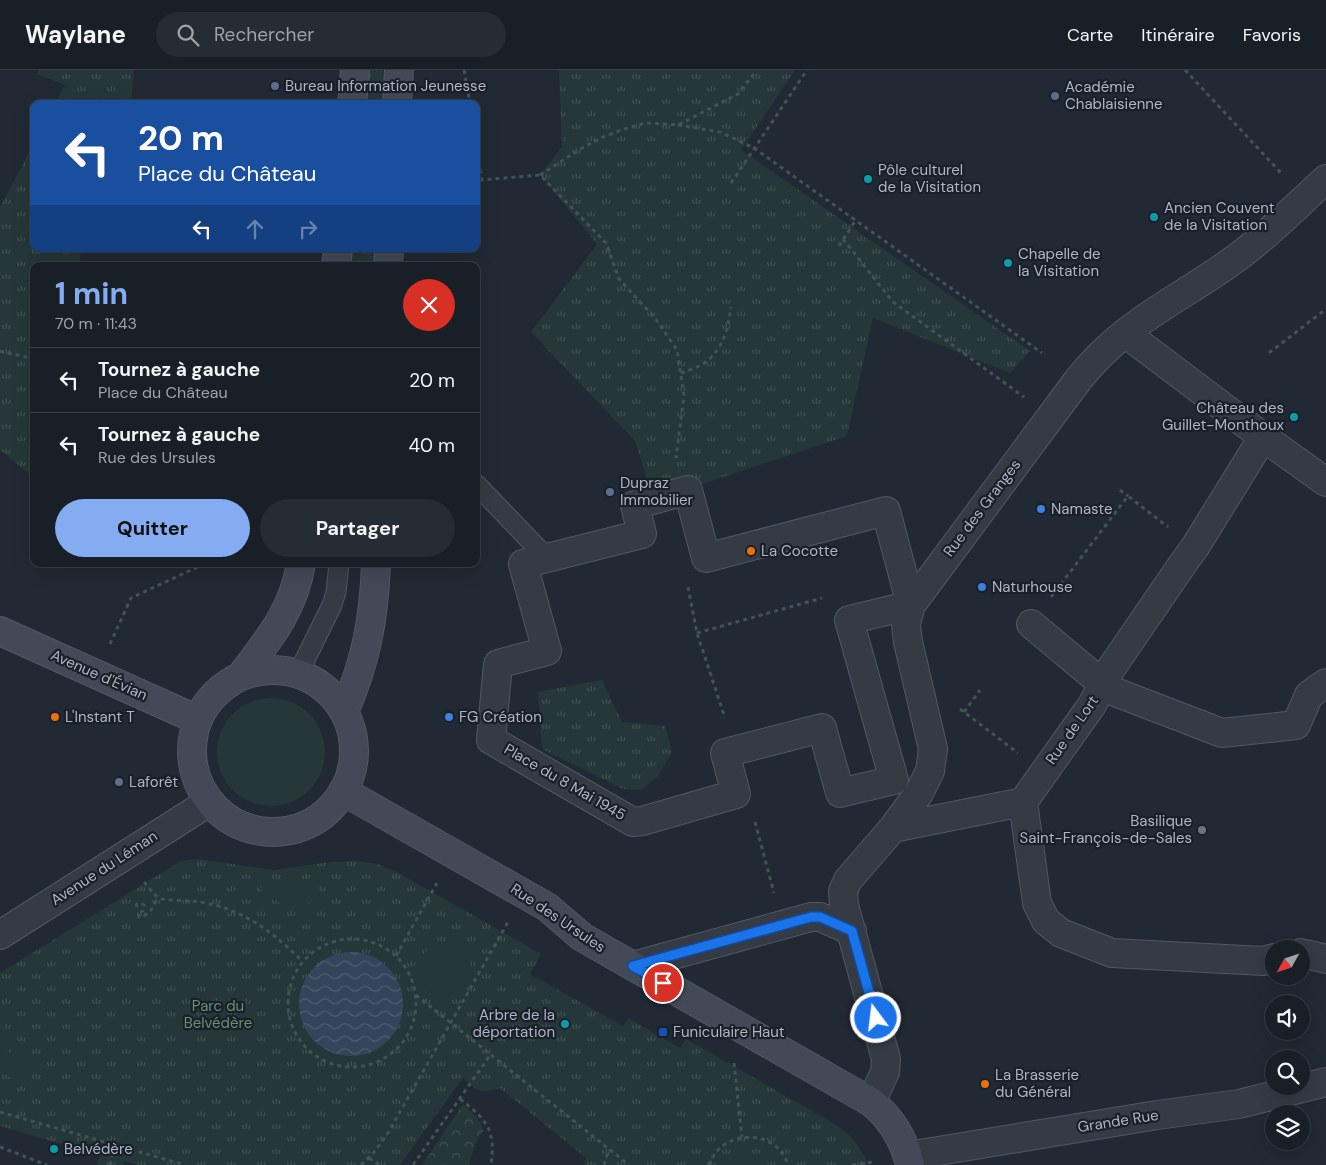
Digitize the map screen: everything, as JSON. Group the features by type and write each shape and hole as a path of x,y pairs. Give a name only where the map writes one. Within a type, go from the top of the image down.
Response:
{"street":[{"path":"352,100 355,70"},
{"path":"397,100 399,70"},
{"name":"Rue des Granges","path":"871,1102 886,1072 886,1059 842,898 844,886 892,828 926,782 932,760 933,749 908,642 906,624 911,604 1089,366 1125,333 1154,311 1237,258 1326,180"},
{"path":"1125,333 1326,482"},
{"name":"Rue de Lort","path":"1023,802 1092,705 1110,670 1195,548 1263,437"},
{"name":"Place du 8 Mai 1945","path":"735,750 725,752 736,794 633,822 491,740 498,664 547,651 523,564 642,534 635,506 688,490 706,558 886,511 911,604"},
{"path":"241,676 285,615 298,581 300,567"},
{"path":"344,712 356,683 371,629 376,567"},
{"path":"735,750 822,728 840,793 894,780 848,620 911,604"},
{"path":"1031,624 1110,690 1222,733 1296,725 1309,695 1326,683"},
{"name":"Avenue d'Évian","path":"0,630 198,720"},
{"path":"275,670 298,674 325,690 344,712 352,734 354,758 348,780 336,802 316,820 304,826 279,832 253,830 240,826 218,811 209,802 195,776 191,748 198,720 211,698 241,676 275,670"},
{"name":"Rue des Ursules","path":"343,791 547,907 582,937 871,1102 900,1135 909,1161"},
{"name":"Avenue du Léman","path":"0,935 209,802"},
{"path":"892,828 1023,802 1037,903 1046,921 1061,933 1112,952 1265,960"},
{"path":"633,966 816,916 852,931"},
{"path":"1310,955 1326,959"},
{"name":"Grande Rue","path":"909,1161 1157,1115 1239,1104 1326,1082"}],"lane":[{"path":"480,488 547,558"},
{"path":"298,674 332,605 336,592 339,567"}],"path":[{"path":"464,70 469,100"},
{"path":"678,125 738,94 754,70"},
{"path":"731,183 806,70"},
{"path":"1185,70 1305,198"},
{"path":"480,169 482,180 540,175 603,137 646,123 678,125 720,132 754,148 1042,354"},
{"path":"540,175 606,243 618,279 655,318 677,350 684,395 670,495"},
{"path":"839,246 855,221"},
{"path":"843,239 893,302 1050,417"},
{"path":"681,373 706,362 722,343 727,333 731,307"},
{"path":"1269,353 1326,309"},
{"path":"0,351 30,358"},
{"path":"1120,490 1195,548"},
{"path":"1031,624 1128,496"},
{"path":"108,650 131,598 198,567"},
{"path":"687,584 697,633 735,750"},
{"path":"697,633 826,597"},
{"path":"964,712 980,690"},
{"path":"957,707 1043,772"},
{"path":"753,817 783,925"},
{"path":"396,956 441,876"},
{"path":"140,877 158,898 211,904 255,921 274,934 303,961"},
{"path":"361,1165 369,1158 388,1133 524,894"},
{"path":"136,908 137,904 144,905 143,911 138,912 139,917 144,917 158,898"},
{"path":"355,939 370,941 396,956 408,974 415,994 416,1009 413,1024 397,1050 371,1065 341,1067 327,1063 303,1045 294,1032 289,1018 287,1003 289,988 294,974 313,951 326,944 340,940 355,939"},
{"path":"415,994 629,1165"},
{"path":"730,1022 742,1137"},
{"path":"413,1165 491,1054"},
{"path":"460,1098 481,1115 488,1126 494,1146 492,1165"},
{"path":"0,1112 186,1165"},
{"path":"709,1165 723,1145 742,1137 756,1137 768,1142 783,1155 788,1165"},
{"path":"110,1165 116,1145"},
{"path":"0,1147 47,1165"},
{"path":"604,1165 609,1149"},
{"path":"369,1158 380,1165"}],"green space":[{"path":"39,70 134,70 131,100 57,100 65,85 37,74"},
{"path":"366,70 383,70 381,100 363,100"},
{"path":"559,70 795,70 741,150 1030,351 1010,373 873,318 847,436 654,500 635,441 531,332 597,244 540,175 562,147"},
{"path":"30,151 30,252 81,252 79,262 30,262 30,475 0,450 0,207"},
{"path":"349,252 374,252 374,262 347,262"},
{"path":"602,680 622,722 665,726 672,752 658,776 642,790 623,789 542,749 538,692"},
{"path":"271,698 292,702 309,714 321,731 325,752 321,773 309,790 292,802 271,806 250,802 233,790 221,773 217,752 221,731 233,714 250,702"},
{"name":"Parc du Belvédère","path":"197,859 274,870 331,862 355,861 377,864 397,872 541,954 530,974 623,1026 628,1018 680,1048 686,1039 833,1123 854,1141 868,1165 584,1165 586,1158 500,1088 488,1091 479,1090 463,1078 400,1165 139,1165 124,1161 123,1165 97,1165 100,1155 0,1126 0,973 171,867 182,861"},
{"path":"263,885 317,887 320,891 319,895 300,910 292,911 260,889"},
{"path":"445,943 455,945 463,951 469,959 471,969 469,979 463,987 455,993 445,995 435,993 427,987 421,979 419,969 421,959 427,951 435,945"},
{"path":"4,1013 8,1016 3,1035 5,1048 25,1060 30,1066 30,1075 22,1080 12,1079 0,1070 0,1015"},
{"path":"463,1104 476,1116 484,1130 473,1151 469,1165 422,1165"},
{"path":"745,1153 757,1154 769,1165 726,1165 733,1157"}],"water":[{"path":"351,952 371,956 388,967 399,984 403,1004 399,1024 388,1041 371,1052 351,1056 331,1052 314,1041 303,1024 299,1004 303,984 314,967 331,956"}],"place":[{"name":"Bureau Information Jeunesse","path":"275,86"},
{"name":"Académie Chablaisienne","path":"1055,96"},
{"name":"Pôle culturel de la Visitation","path":"868,179"},
{"name":"Ancien Couvent de la Visitation","path":"1154,217"},
{"name":"Chapelle de la Visitation","path":"1008,263"},
{"name":"Château des Guillet-Monthoux","path":"1294,417"},
{"name":"Dupraz Immobilier","path":"610,492"},
{"name":"Namaste","path":"1041,509"},
{"name":"La Cocotte","path":"751,551"},
{"name":"Naturhouse","path":"982,587"},
{"name":"L'Instant T","path":"55,717"},
{"name":"FG Création","path":"449,717"},
{"name":"Laforêt","path":"119,782"},
{"name":"Basilique Saint-François-de-Sales","path":"1202,830"},
{"name":"Arbre de la déportation","path":"565,1024"},
{"name":"Funiculaire Haut","path":"663,1032"},
{"name":"La Brasserie du Général","path":"985,1084"},
{"name":"Belvédère","path":"54,1149"}],"route":[{"path":"663,983 633,966 816,916 852,931 876,1018"}]}
